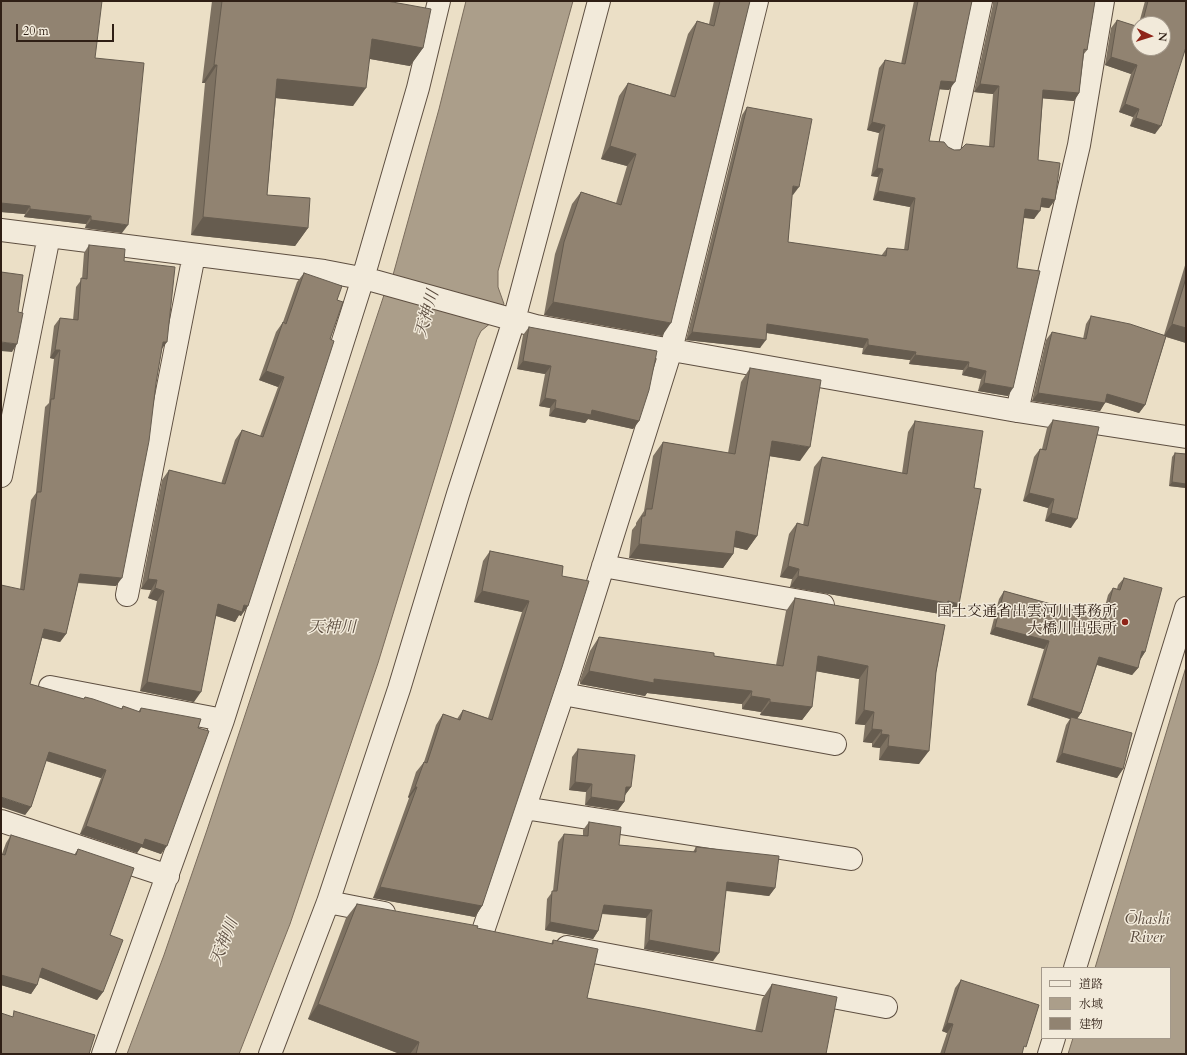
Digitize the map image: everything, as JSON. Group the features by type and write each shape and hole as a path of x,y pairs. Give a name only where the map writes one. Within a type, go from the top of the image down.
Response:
{"street":[{"path":"82,1043 104,1052 223,720 367,279 418,88 439,1"},
{"path":"270,1054 328,902 399,689 458,494 507,318 599,1"},
{"path":"483,931 563,694 671,350 757,1"},
{"path":"950,146 981,1"},
{"path":"1017,411 1079,145 1103,1"},
{"path":"1,230 324,271 367,279 536,326 1017,411 1186,437"},
{"path":"1,476 49,236"},
{"path":"127,595 194,255"},
{"path":"603,566 843,609"},
{"path":"1076,967 1186,608"},
{"path":"50,687 223,720"},
{"path":"563,694 835,744"},
{"path":"524,808 851,859"},
{"path":"1,821 168,876"},
{"path":"328,902 402,916"},
{"path":"461,927 506,936"},
{"path":"545,943 886,1007"},
{"path":"1049,1054 1054,1039"}],"water":[{"name":"天神川","path":"466,1 573,1 498,271 498,287 504,304 492,322 481,331 477,339 378,663 290,924 239,1054 127,1054 164,955 207,830 384,295 393,275 439,109"},
{"name":"Ōhashi River","path":"1186,667 1186,1054 1068,1054 1073,1039 1171,1039 1171,967 1095,967"}],"building":[{"path":"1,1 102,1 95,58 144,63 128,225 91,220 91,216 30,209 30,206 1,203"},
{"path":"222,1 387,1 431,9 423,48 372,39 366,88 277,79 267,195 310,198 308,228 203,217 217,65 214,65"},
{"path":"720,1 750,1 671,323 553,302 564,242 581,192 621,205 636,154 610,146 628,83 675,97 697,21 714,26"},
{"path":"918,1 972,1 955,82 941,81 929,141 944,142 948,147 954,150 960,150 966,144 994,147 999,86 980,84 998,1 1095,1 1087,50 1084,49 1079,93 1043,90 1038,160 1060,163 1055,200 1042,198 1040,211 1025,209 1017,268 1040,271 1013,388 984,383 986,371 968,367 969,362 915,355 916,352 868,345 868,339 767,324 766,340 692,332 747,107 812,119 799,187 793,186 788,242 886,256 887,248 908,250 915,198 878,191 883,169 877,168 885,125 872,122 885,60 905,64"},
{"path":"1148,1 1186,1 1186,47 1161,126 1136,118 1139,109 1125,104 1137,65 1111,57 1117,20 1131,24 1131,56 1171,56 1171,16 1144,16"},
{"path":"89,245 125,249 124,261 175,267 167,342 163,342 149,441 122,578 80,574 66,634 44,629 30,684 84,699 85,697 93,699 122,709 123,706 140,712 141,708 201,719 198,728 209,731 167,846 145,839 143,845 86,826 106,770 49,752 31,807 1,797 1,585 24,590 37,492 41,492 51,399 54,399 60,350 55,350 60,318 78,320 81,278 87,279"},
{"path":"1,272 23,275 18,312 23,313 17,344 1,342"},
{"path":"304,273 342,286 337,300 343,302 330,339 334,341 248,606 244,605 242,612 218,604 201,692 147,682 164,591 155,588 157,580 148,579 169,470 225,484 242,430 263,437 284,377 266,371 283,322 286,324"},
{"path":"1186,278 1186,328 1172,324"},
{"path":"1091,316 1130,324 1166,336 1145,405 1107,394 1105,403 1038,393 1052,332 1086,339"},
{"path":"529,327 657,351 649,390 639,421 592,410 591,415 555,408 556,400 545,398 551,366 523,361"},
{"path":"750,368 821,380 810,447 772,441 757,536 736,531 733,554 639,544 642,516 645,516 646,509 652,509 663,442 735,454"},
{"path":"1053,420 1099,427 1077,519 1051,513 1054,499 1029,493 1040,449 1046,450"},
{"path":"915,421 983,431 974,488 981,489 959,604 798,576 799,569 788,566 797,523 808,526 822,457 907,474"},
{"path":"1175,453 1186,454 1186,484 1172,482"},
{"path":"490,551 563,566 562,576 589,581 562,667 482,906 380,887 417,787 415,787 424,762 427,763 443,714 460,720 463,710 492,720 529,601 482,591"},
{"path":"1124,578 1162,588 1145,652 1142,651 1138,668 1099,657 1081,713 1032,698 1049,641 995,627 1004,591 1105,619 1113,588 1120,590"},
{"path":"795,598 945,625 936,672 929,751 888,746 889,735 881,734 882,730 872,729 874,712 864,710 868,666 818,656 812,707 770,702 770,699 751,696 752,691 654,679 654,683 589,671 599,637 714,653 714,656 783,666"},
{"path":"1071,717 1132,733 1123,769 1062,753"},
{"path":"578,749 635,755 631,787 626,787 624,802 591,797 592,784 575,782"},
{"path":"589,822 621,827 619,845 696,852 696,847 779,856 775,888 727,882 719,953 649,940 652,910 604,905 598,931 550,922 552,891 557,891 564,834 588,836"},
{"path":"11,835 76,855 78,849 134,868 110,935 123,940 103,992 42,968 37,985 1,975 1,854 5,855"},
{"path":"357,904 478,926 477,928 553,944 553,940 598,949 587,998 762,1032 772,984 837,997 826,1054 416,1054 419,1042 318,1004"},
{"path":"961,980 1039,1005 1026,1047 1024,1046 1022,1054 944,1054 953,1024 947,1023"},
{"path":"14,1011 95,1035 89,1054 1,1054 1,1013 13,1017"}],"place":[{"name":"国土交通省出雲河川事務所 大橋川出張所","path":"1125,622"}]}
